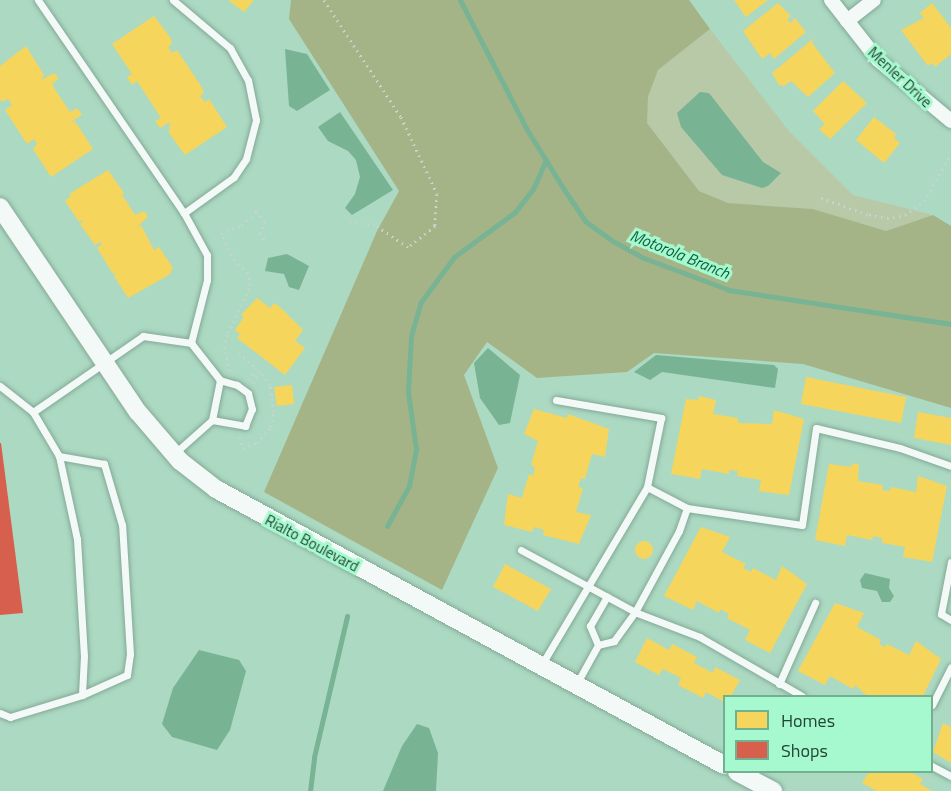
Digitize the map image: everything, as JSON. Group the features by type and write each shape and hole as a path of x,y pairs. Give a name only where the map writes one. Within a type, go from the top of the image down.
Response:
{"street":[{"name":"Menler Drive","path":"831,0 889,70 951,121"},
{"path":"847,21 874,0"},
{"name":"Rialto Boulevard","path":"0,207 102,362 174,455 246,507 723,764"},
{"path":"741,773 773,791"}],"lane":[{"path":"38,0 184,213 207,255 207,280 190,343"},
{"path":"173,0 230,48 248,80 256,120 246,159 234,177 184,213"},
{"path":"33,412 102,362 143,336 190,343 220,380 237,385 248,393 252,409 245,426 212,420"},
{"path":"174,455 212,420 220,380"},
{"path":"0,386 33,412 59,456 77,538 84,656 82,695"},
{"path":"541,666 586,584 647,488 661,418 556,400"},
{"path":"647,488 687,508 802,525 816,428 900,448 951,466"},
{"path":"0,714 10,717 82,695 127,675 130,654 122,525 104,464 59,456"},
{"path":"576,685 598,645 614,641 635,612 679,531 687,508"},
{"path":"521,550 635,612 700,637 800,695"},
{"path":"951,562 941,614 951,620"},
{"path":"598,645 590,626 607,596"},
{"path":"779,684 815,603"},
{"path":"933,703 951,667"},
{"path":"933,767 951,776"}],"path":[{"path":"324,0 401,117 437,194 435,226 408,247 375,225 349,221"},
{"path":"821,198 869,215 887,218 905,215 924,201 951,154"},
{"path":"235,374 226,363 224,348 251,285 248,273 234,260 221,233 242,225 256,211 265,221 260,233 266,243"},
{"path":"231,436 239,436 243,448 258,443 271,427 274,398 260,371 239,353"},
{"path":"248,381 256,368"},
{"path":"241,378 252,384 260,371"}],"shaded area":[{"path":"291,0 689,0 710,29 658,70 648,97 647,123 699,191 728,203 813,209 886,231 933,215 951,226 951,408 803,364 654,353 627,372 537,378 487,342 464,375 498,468 442,590 264,492 377,231 399,191 289,19"},
{"path":"710,29 788,130 853,195 933,215 886,231 813,209 728,203 699,191 646,123 648,97 658,70"},
{"path":"285,49 307,54 330,90 297,111 289,106"},
{"path":"700,92 709,93 763,162 781,173 768,186 762,188 722,175 681,127 677,113"},
{"path":"340,112 393,190 352,215 345,208 355,194 360,177 356,160 348,151 328,141 318,127"},
{"path":"287,254 309,266 299,290 289,287 284,274 265,271 268,258"},
{"path":"488,348 520,375 510,423 499,425 480,398 474,363"},
{"path":"656,355 774,365 778,369 775,388 662,372 650,380 634,372"},
{"path":"865,573 890,579 889,588 894,596 890,602 882,602 877,591 862,588 860,580"},
{"path":"199,650 239,660 246,671 230,730 217,750 172,737 162,724 173,688"},
{"path":"417,724 429,728 438,753 436,791 383,791 402,746"}],"building: Homes":[{"path":"228,0 254,0 244,12"},
{"path":"734,0 768,0 746,17"},
{"path":"778,3 791,16 787,19 790,23 795,18 806,32 774,59 770,53 762,59 743,31"},
{"path":"932,3 951,28 951,54 935,67 932,63 928,66 901,30 924,18 920,13"},
{"path":"154,16 170,37 172,44 168,47 172,53 177,50 201,86 204,93 200,96 205,102 209,99 227,127 185,155 169,133 170,122 160,128 155,121 161,118 137,81 132,85 127,77 132,74 112,44"},
{"path":"814,38 812,43 835,73 808,97 791,81 784,86 779,85 772,73"},
{"path":"26,46 44,75 41,80 54,73 59,79 52,83 56,91 70,112 77,108 82,115 69,123 75,121 93,149 51,177 33,149 37,144 34,139 27,144 5,110 12,105 8,99 2,102 0,99 0,66"},
{"path":"843,81 867,103 830,139 819,129 825,124 813,111"},
{"path":"874,117 896,134 894,138 900,143 884,163 856,140"},
{"path":"108,170 124,193 120,198 123,196 135,215 144,211 148,217 135,229 141,225 154,250 159,247 173,268 169,275 128,298 114,276 116,272 113,274 97,248 102,244 100,242 95,245 80,224 84,219 79,222 65,201 71,196 69,194"},
{"path":"257,298 270,308 274,303 280,307 303,330 295,341 305,348 285,375 237,338 240,334 235,330 244,317 241,315"},
{"path":"806,377 906,397 901,423 801,404"},
{"path":"292,385 294,404 277,406 274,387"},
{"path":"699,396 716,400 713,414 738,418 738,423 772,424 774,410 804,419 789,495 759,491 761,480 737,476 738,471 729,470 729,474 702,469 700,479 671,474 686,399 698,400"},
{"path":"534,409 567,418 568,414 609,429 605,457 592,454 585,479 581,478 578,487 583,488 576,512 591,515 579,544 543,535 544,530 534,527 532,532 504,525 508,494 522,498 529,474 533,476 535,467 531,465 538,441 524,434"},
{"path":"918,412 951,418 951,445 914,438"},
{"path":"852,463 859,465 858,481 883,485 882,490 890,491 891,487 916,492 918,476 947,486 932,562 903,557 905,547 882,543 882,538 873,536 872,540 847,535 845,546 815,540 829,464 851,467"},
{"path":"701,527 730,537 722,552 746,564 743,568 751,572 753,568 776,580 782,566 807,584 770,653 745,640 750,630 727,618 729,614 720,609 719,613 697,601 693,610 664,596"},
{"path":"644,541 650,544 653,550 650,556 644,559 638,556 635,550 638,544"},
{"path":"505,564 551,589 538,611 493,587"},
{"path":"835,603 864,613 857,627 881,640 879,644 885,647 887,644 909,655 916,641 941,659 923,695 866,695 855,685 853,689 830,676 825,685 798,671"},
{"path":"647,638 669,650 672,644 697,657 694,663 713,673 715,667 740,680 732,695 723,695 723,701 706,692 703,698 678,685 681,678 663,669 659,675 635,662"},
{"path":"943,723 951,727 951,763 933,752"},
{"path":"868,773 912,773 923,779 920,784 932,791 877,791 862,783"}],"building: Shops":[{"path":"0,443 23,613 0,615"}],"waterway":[{"name":"Motorola Branch","path":"460,0 526,128 563,188 585,221 611,240 644,258 729,290 951,324"},
{"path":"387,526 409,486 416,449 408,392 411,336 421,302 454,257 515,212 533,189 546,160"},
{"path":"310,791 314,757 347,616"}]}
